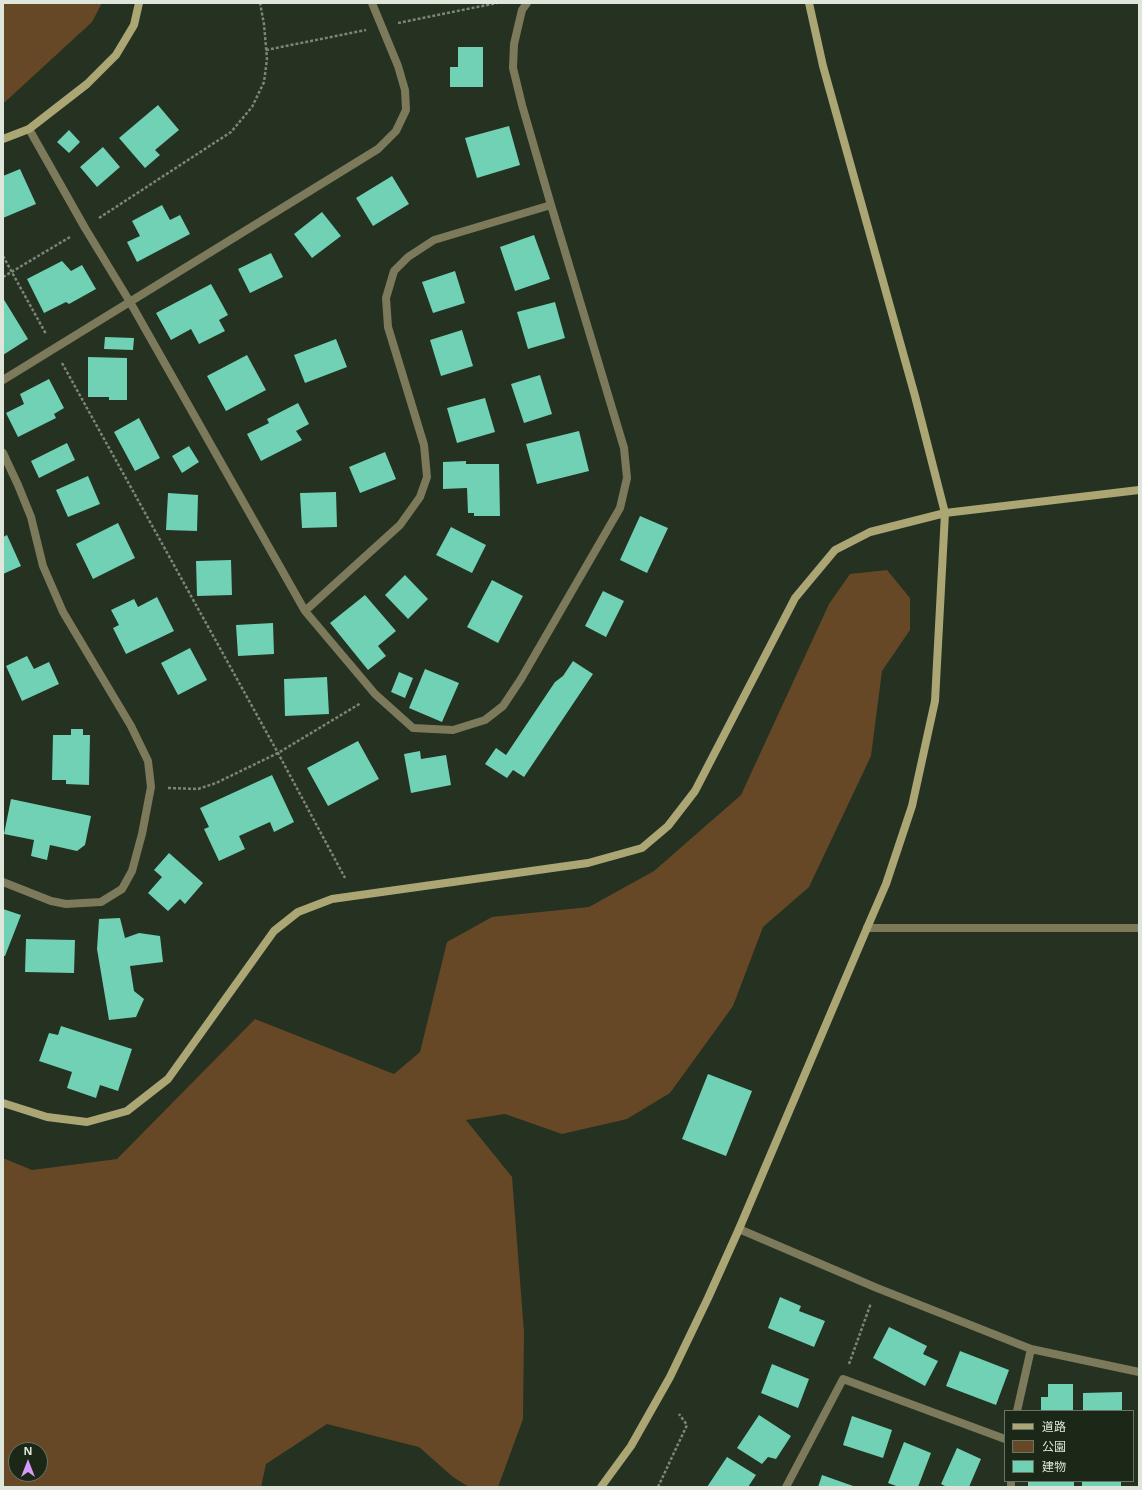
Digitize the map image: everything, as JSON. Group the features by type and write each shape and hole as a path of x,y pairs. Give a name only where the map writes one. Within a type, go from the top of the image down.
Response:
{"street":[{"path":"3,139 30,128 87,84 116,55 134,25 139,3"},
{"path":"3,380 378,149 396,131 406,110 405,90 398,66 372,3"},
{"path":"30,128 85,228 130,302 305,611 375,694 413,728 453,730 485,720 503,706 521,680 620,508 628,478 624,448 551,205 522,105 513,68 514,44 522,10 527,3"},
{"path":"601,1487 631,1446 670,1377 740,1229 886,884 912,806 935,701 945,514 915,396 823,66 809,3"},
{"path":"305,611 400,525 420,497 427,477 424,445 388,326 386,298 394,271 408,257 434,240 551,205"},
{"path":"3,453 18,485 30,517 43,566 63,612 131,726 148,761 151,788 142,834 132,871 122,889 101,902 66,904 3,882"},
{"path":"3,1103 46,1117 87,1122 127,1110 168,1079 274,931 298,912 332,899 588,863 642,848 668,826 695,791 795,598 835,550 870,532 945,514 1139,490"},
{"path":"867,928 1139,928"},
{"path":"740,1229 877,1288 1031,1349 1139,1372"},
{"path":"1017,1410 1031,1349"},
{"path":"786,1487 843,1379 1004,1439"}],"path":[{"path":"3,277 85,228 231,132 252,107 264,82 267,59 264,24 260,3"},
{"path":"3,256 278,753 345,878"},
{"path":"151,788 198,789 216,783 278,753 375,694"},
{"path":"843,1379 877,1288"},
{"path":"658,1487 687,1425 679,1414"}],"green space":[{"path":"3,3 102,3 92,22 5,102 3,102"},
{"path":"887,570 910,598 910,630 882,671 871,756 809,887 763,927 733,1006 670,1093 627,1119 562,1134 505,1114 466,1120 512,1177 524,1332 523,1419 498,1487 469,1487 453,1477 419,1447 327,1424 266,1464 261,1487 3,1487 3,1158 32,1170 117,1159 255,1019 394,1074 420,1052 447,942 492,917 589,907 654,871 741,795 829,604 850,574"}],"building":[{"path":"458,47 483,47 483,87 450,87 450,67 458,67"},
{"path":"158,105 179,130 155,150 160,155 145,168 119,138"},
{"path":"509,126 520,165 477,178 465,138"},
{"path":"69,130 80,142 69,153 57,142"},
{"path":"103,147 120,167 97,187 80,167"},
{"path":"20,169 36,204 3,218 3,176"},
{"path":"392,176 409,204 373,226 356,198"},
{"path":"162,205 170,220 180,215 190,234 137,262 127,242 140,236 132,221"},
{"path":"322,212 341,236 312,258 294,234"},
{"path":"534,235 550,279 515,291 500,247"},
{"path":"271,253 283,277 250,293 238,269"},
{"path":"62,261 71,271 82,265 96,289 69,304 66,302 44,313 27,279"},
{"path":"455,271 465,303 433,313 422,282"},
{"path":"211,284 228,315 219,320 225,331 199,344 191,329 171,340 156,313"},
{"path":"3,298 28,339 3,355"},
{"path":"555,302 565,338 528,349 517,312"},
{"path":"462,330 473,366 441,376 430,340"},
{"path":"105,337 134,338 133,350 104,349"},
{"path":"336,339 347,367 305,383 294,355"},
{"path":"247,355 266,390 226,411 207,376"},
{"path":"88,357 127,358 127,400 109,400 109,397 88,397"},
{"path":"540,375 552,414 524,423 511,384"},
{"path":"49,379 64,408 54,414 56,418 18,437 6,413 24,404 20,394"},
{"path":"485,398 495,432 457,443 447,408"},
{"path":"298,403 309,424 296,431 302,440 261,461 247,434 269,423 267,419"},
{"path":"139,418 160,458 135,471 114,432"},
{"path":"579,431 589,471 537,484 526,444"},
{"path":"67,443 75,460 39,478 31,461"},
{"path":"189,446 199,462 182,473 172,456"},
{"path":"385,452 396,479 360,493 349,467"},
{"path":"466,461 466,464 499,464 500,516 474,516 474,513 468,513 467,488 443,489 443,462"},
{"path":"88,476 100,504 68,517 56,490"},
{"path":"336,492 337,527 302,528 300,493"},
{"path":"168,493 198,495 197,531 166,530"},
{"path":"640,516 668,528 647,573 620,560"},
{"path":"118,523 135,558 93,579 76,544"},
{"path":"451,527 486,545 472,573 436,555"},
{"path":"7,535 21,566 3,574 3,537"},
{"path":"231,560 232,595 197,596 196,561"},
{"path":"405,575 428,599 408,619 385,595"},
{"path":"492,580 523,596 498,643 467,627"},
{"path":"603,591 624,601 606,637 585,626"},
{"path":"365,595 396,631 378,646 386,656 368,670 330,623"},
{"path":"157,597 174,631 126,654 113,628 119,625 111,610 134,599 138,607"},
{"path":"273,623 274,654 238,656 236,625"},
{"path":"190,648 207,680 178,695 161,663"},
{"path":"27,656 34,669 49,662 59,684 22,701 6,666"},
{"path":"573,661 593,674 524,777 513,770 507,778 485,764 496,748 506,755 555,682 563,676"},
{"path":"425,669 459,683 442,722 409,708"},
{"path":"399,672 413,678 405,698 391,692"},
{"path":"327,677 329,714 285,716 284,679"},
{"path":"71,729 83,729 83,735 90,735 89,785 66,784 66,780 52,780 53,735 71,735"},
{"path":"358,741 379,779 328,806 307,768"},
{"path":"420,751 421,759 446,755 451,785 411,793 404,754"},
{"path":"272,775 294,822 274,832 270,822 239,836 245,849 219,861 204,829 209,827 200,808"},
{"path":"11,799 91,816 85,845 77,851 50,845 47,860 31,856 34,840 4,834"},
{"path":"169,853 203,883 185,904 180,899 168,911 148,893 162,877 154,870"},
{"path":"3,909 21,915 5,956 3,956"},
{"path":"120,918 125,938 139,933 160,936 163,962 130,966 134,991 144,999 136,1017 109,1020 97,949 99,919"},
{"path":"26,939 75,940 74,973 25,972"},
{"path":"61,1026 132,1049 118,1091 100,1085 96,1098 67,1088 72,1072 39,1061 49,1033 58,1035"},
{"path":"708,1074 752,1091 726,1156 682,1139"},
{"path":"780,1297 801,1306 799,1311 825,1321 814,1347 768,1328"},
{"path":"889,1327 927,1346 923,1354 938,1361 925,1386 873,1358"},
{"path":"960,1351 1009,1370 996,1405 946,1386"},
{"path":"772,1364 809,1379 798,1408 761,1393"},
{"path":"1048,1384 1073,1384 1073,1410 1041,1410 1041,1397 1048,1397"},
{"path":"1122,1392 1122,1410 1083,1410 1083,1393"},
{"path":"759,1415 791,1436 776,1459 768,1457 762,1464 737,1448"},
{"path":"852,1416 892,1430 883,1458 843,1445"},
{"path":"904,1442 931,1453 918,1487 899,1487 888,1483"},
{"path":"957,1448 981,1459 969,1487 947,1487 941,1484"},
{"path":"727,1457 756,1475 748,1487 707,1487"},
{"path":"822,1475 856,1487 818,1487"},
{"path":"1028,1482 1074,1482 1074,1487 1028,1487"},
{"path":"1082,1482 1121,1482 1121,1487 1082,1487"}]}
